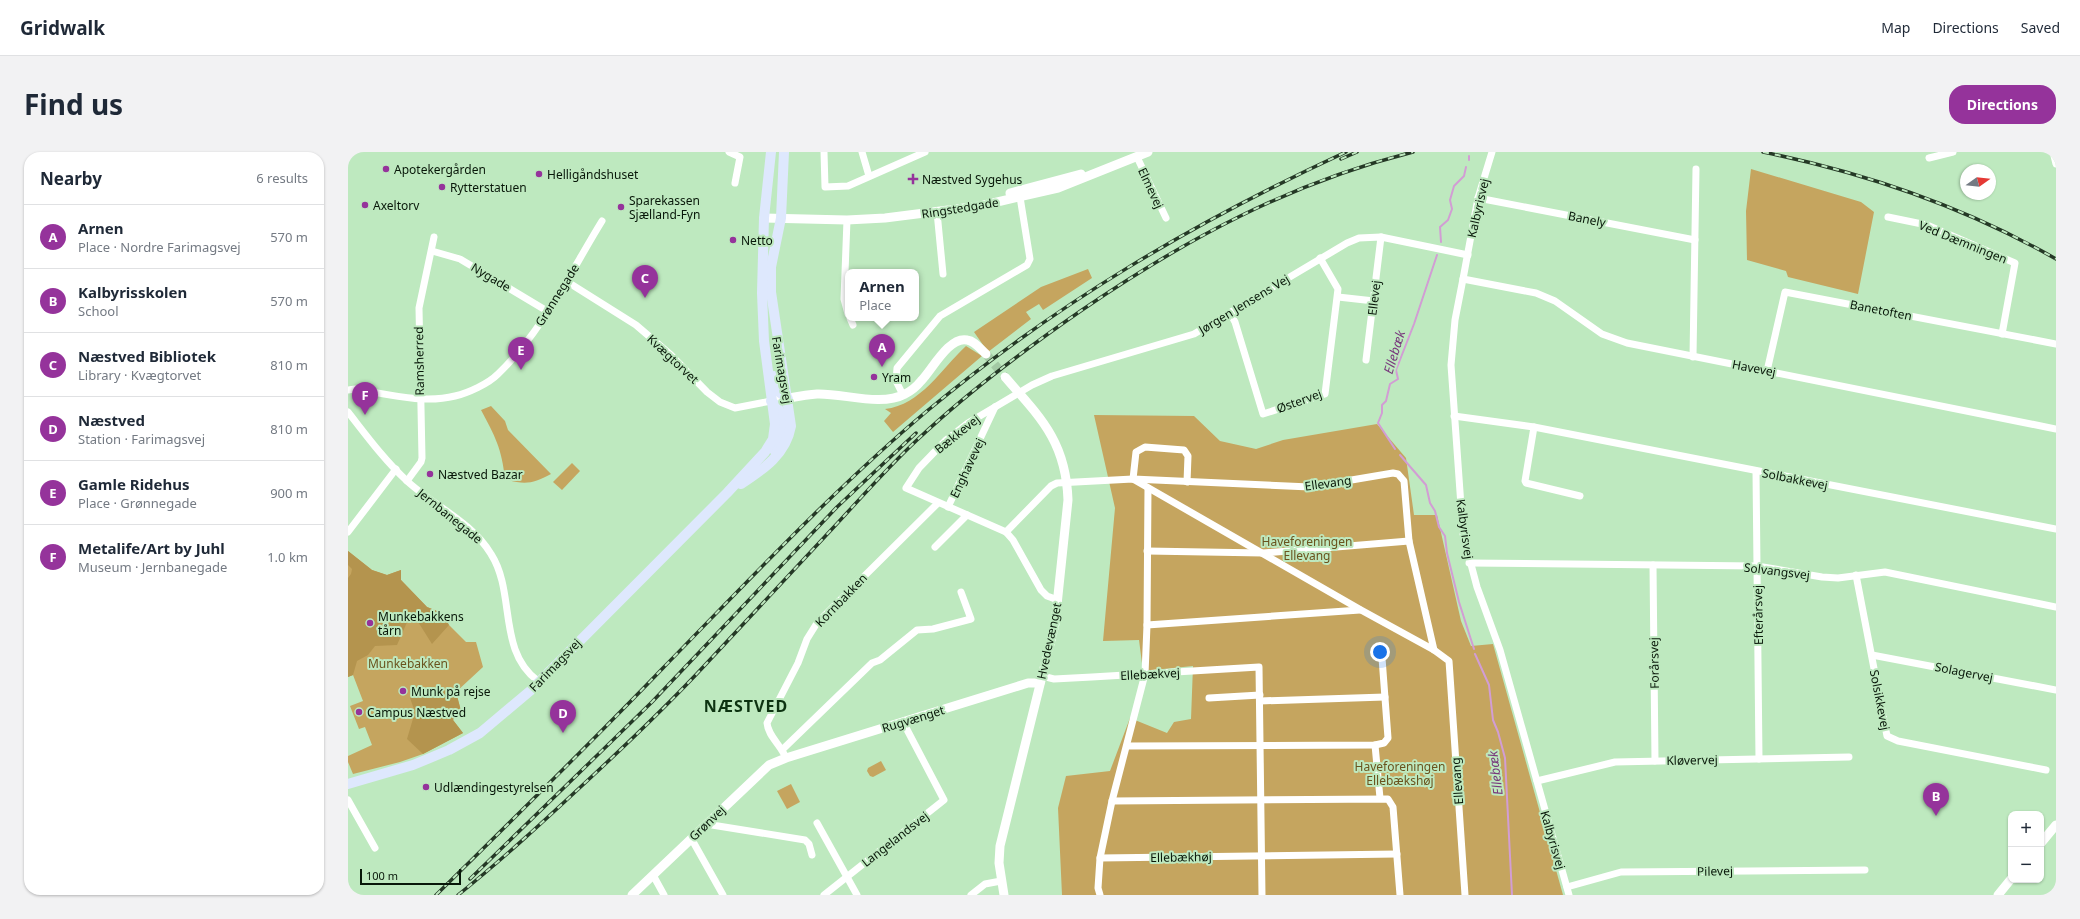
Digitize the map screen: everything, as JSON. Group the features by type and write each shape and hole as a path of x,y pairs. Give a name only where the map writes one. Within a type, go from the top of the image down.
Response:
{"main road":[{"name":"Farimagsvej","path":"348,784 413,765 462,743 480,733 505,713 538,681 727,493 765,452 772,439 775,424 764,341 762,288 764,218 771,152"},
{"name":"Farimagsvej","path":"727,493 758,473 779,454 789,438 791,426 788,399 770,292 771,267 781,218 784,152"},
{"path":"764,317 776,386 780,394 788,399"},
{"path":"758,473 776,448 782,433 781,415 779,409 771,401"}],"street":[{"path":"728,152 740,157 735,183"},
{"path":"824,152 825,187 848,186 925,152"},
{"path":"862,152 869,176"},
{"name":"Ringstedgade","path":"764,218 847,220 937,212 980,206 1058,188 1104,170 1131,156 1148,152"},
{"name":"Kalbyrisvej","path":"1492,152 1478,198 1455,320 1451,365 1463,534 1469,563 1500,650 1569,895"},
{"path":"1929,158 1953,152"},
{"path":"2053,152 2056,164"},
{"name":"Elmevej","path":"1131,156 1166,218"},
{"path":"959,209 1056,180 1104,170"},
{"path":"1693,357 1696,170"},
{"path":"903,395 896,381 897,368 940,316 1027,265 1030,259 1020,197"},
{"name":"Banely","path":"1478,198 1695,240"},
{"path":"937,212 943,274"},
{"name":"Ved Dæmningen","path":"1888,217 1928,225 2015,263 2002,334"},
{"path":"845,269 847,220"},
{"name":"Grønnegade","path":"348,390 355,389 419,398 455,396 493,378 528,341 602,221"},
{"name":"Jørgen Jensens Vej","path":"1018,392 1052,376 1179,340 1209,326 1320,258 1359,238 1381,236 1468,255"},
{"name":"Ellevej","path":"1366,360 1381,236"},
{"name":"Ramsherred","path":"407,481 422,458 419,398 419,308 434,237"},
{"name":"Nygade","path":"432,251 460,259 547,311"},
{"name":"Østervej","path":"1230,313 1235,322 1263,414 1325,394 1338,289 1320,258"},
{"path":"845,273 845,304"},
{"name":"Havevej","path":"1463,279 1536,293 1555,301 1602,334 1627,343 2056,429"},
{"name":"Kvægtorvet","path":"566,281 636,325 671,355 707,392 720,402 735,408 788,399"},
{"name":"Banetoften","path":"1767,371 1785,292 2056,344"},
{"path":"1338,297 1374,301"},
{"path":"851,321 853,325"},
{"path":"788,399 816,394 888,399 903,395 921,382 950,344 958,340 966,340 975,343 986,354"},
{"name":"Hvedevænget","path":"1004,895 999,863 1000,846 1055,624 1068,500 1067,481 1058,447 1048,429 1005,377"},
{"name":"Bækkevej","path":"938,503 906,488 919,468 946,440 968,423 1018,392"},
{"name":"Enghavevej","path":"948,508 995,407"},
{"name":"Jernbanegade","path":"348,412 407,481 477,536 492,554 503,581 514,646 524,667 538,681"},
{"name":"Solbakkevej","path":"1454,416 1534,427 2056,529"},
{"path":"1534,427 1524,480 1526,483 1580,496"},
{"path":"1133,479 1136,452 1145,446 1184,450 1187,452 1187,482"},
{"path":"348,532 396,469"},
{"name":"Efterårsvej","path":"1756,471 1759,759"},
{"name":"Ellevang","path":"1067,481 1133,479 1310,488 1393,473 1398,474 1404,480 1409,541 1434,650"},
{"name":"Ellevang","path":"1133,479 1361,610 1434,650 1449,661 1465,895"},
{"path":"1006,532 1051,486 1067,481"},
{"path":"1100,895 1098,888 1100,858 1112,801 1145,674 1147,625 1148,488"},
{"path":"938,503 1006,532 1041,590 1047,596 1058,600"},
{"name":"Kornbakken","path":"784,754 768,731 767,723 810,633 817,623 938,503"},
{"path":"935,547 967,515"},
{"name":"Ellevang","path":"1147,551 1263,553 1409,541"},
{"name":"Solvangsvej","path":"1469,563 1757,566 1822,577 1838,578 1885,572 2056,607"},
{"name":"Forårsvej","path":"1653,565 1655,761"},
{"name":"Solsikkevej","path":"1856,575 1886,736 1898,741 2046,770"},
{"path":"784,754 872,663 880,660 917,630 933,629 971,619 961,592"},
{"path":"1147,625 1361,610"},
{"name":"Solagervej","path":"1872,655 2056,690"},
{"path":"1127,746 1375,745 1384,742 1388,738 1382,658"},
{"name":"Ellebækvej","path":"1041,680 1054,678 1259,667 1260,698"},
{"name":"Rugvænget","path":"784,754 903,722 1041,680"},
{"path":"1209,698 1385,697"},
{"path":"1260,698 1262,895"},
{"name":"Langelandsvej","path":"824,895 944,800 903,722"},
{"path":"1375,745 1380,798"},
{"name":"Grønvej","path":"632,895 768,765 784,754"},
{"name":"Kløvervej","path":"1537,781 1605,763 1848,757"},
{"path":"1112,801 1388,799 1393,807 1400,895"},
{"path":"348,800 375,848"},
{"path":"709,821 712,825 805,840 809,844 812,855"},
{"path":"817,823 857,895"},
{"path":"2044,839 2056,825"},
{"path":"691,838 723,895"},
{"name":"Ellebækhøj","path":"1100,858 1397,854"},
{"name":"Pilevej","path":"1567,887 1621,872 1865,870"},
{"path":"653,875 664,895"},
{"path":"971,895 985,884 1001,881"},
{"path":"1998,895 2008,883"}],"green space":[{"path":"1751,169 1861,202 1874,212 1858,294 1788,277 1786,271 1747,260 1746,211"},
{"path":"1088,269 1092,278 1043,310 1039,304 1026,312 1031,319 988,352 974,332 1041,287"},
{"path":"966,346 982,356 893,432 884,421 891,413 885,409 898,406 909,401 920,393 930,385"},
{"path":"491,406 505,421 508,430 551,474 534,482 523,483 505,479 500,451 481,410"},
{"path":"1094,415 1194,416 1220,441 1256,449 1283,440 1377,424 1406,458 1414,515 1437,515 1461,621 1471,646 1493,644 1563,895 1062,895 1058,808 1066,776 1110,771 1130,718 1167,733 1174,722 1191,719 1193,666 1143,671 1139,640 1103,641 1115,508"},
{"path":"572,463 580,471 562,490 553,482"},
{"name":"Munkebakken","path":"348,551 372,570 387,575 401,570 401,580 427,607 442,613 449,625 466,642 476,642 483,667 456,692 461,711 456,714 453,720 463,733 423,754 400,762 353,774 348,762 348,756 372,745 365,727 359,729 350,706 363,701 353,675 348,677"},
{"path":"881,761 886,770 873,777 870,776 867,771 868,768"},
{"path":"791,784 800,802 787,809 777,791"}],"shaded area":[{"path":"348,551 372,570 387,575 401,570 401,580 427,607 442,613 449,625 432,644 415,617 408,620 397,645 375,646 368,655 357,661 353,675 348,677 348,578 352,569 348,565"},
{"path":"422,688 456,692 461,711 456,714 453,720 463,733 423,754 407,739 415,712 410,698"}],"waterway":[{"name":"Ellebæk","path":"1441,242 1440,227 1448,220 1452,209 1450,200 1454,186 1464,176 1466,167"},
{"name":"Ellebæk","path":"1395,449 1378,423 1382,413 1382,405 1386,401 1390,384 1398,379 1396,370 1414,324 1437,255"},
{"name":"Ellebæk","path":"1400,455 1426,485 1430,503 1435,511 1439,527 1445,536 1447,553 1459,602 1474,649"},
{"name":"Ellebæk","path":"1475,654 1489,685 1493,720 1505,758 1512,895"}],"tunnel":[{"path":"986,354 1005,377"}],"railway":[{"path":"436,895 607,725 792,536 858,472 927,411 976,372 1076,300 1180,237 1234,207 1346,152"},
{"path":"1341,159 1357,152"},
{"path":"458,895 540,825 648,724 895,462 936,422 997,372 1039,340 1121,284 1200,237 1240,216 1324,180 1413,152"},
{"path":"1763,152 1839,170 1914,194 1986,223 2022,240 2056,259"},
{"path":"470,879 652,702 837,507 916,433"}],"place":[{"name":"Apotekergården","path":"386,169"},
{"name":"Helligåndshuset","path":"539,174"},
{"name":"Næstved Sygehus","path":"913,179"},
{"name":"Rytterstatuen","path":"442,187"},
{"name":"Axeltorv","path":"365,205"},
{"name":"Sparekassen Sjælland-Fyn","path":"621,207"},
{"name":"Netto","path":"733,240"},
{"name":"Næstved Bibliotek","path":"645,298"},
{"name":"Arnen","path":"882,367"},
{"name":"Gamle Ridehus","path":"521,370"},
{"name":"Yram","path":"874,377"},
{"name":"Metalife/Art by Juhl","path":"365,415"},
{"name":"Næstved Bazar","path":"430,474"},
{"name":"Munkebakkens tårn","path":"370,623"},
{"name":"Munk på rejse","path":"403,691"},
{"name":"Campus Næstved","path":"359,712"},
{"name":"Næstved","path":"563,733"},
{"name":"Udlændingestyrelsen","path":"426,787"},
{"name":"Kalbyrisskolen","path":"1936,816"}],"district":[{"name":"NÆSTVED","path":"746,706"}],"park label":[{"name":"Haveforeningen Ellevang","path":"1307,548"},
{"name":"Haveforeningen Ellebækshøj","path":"1400,773"}]}
